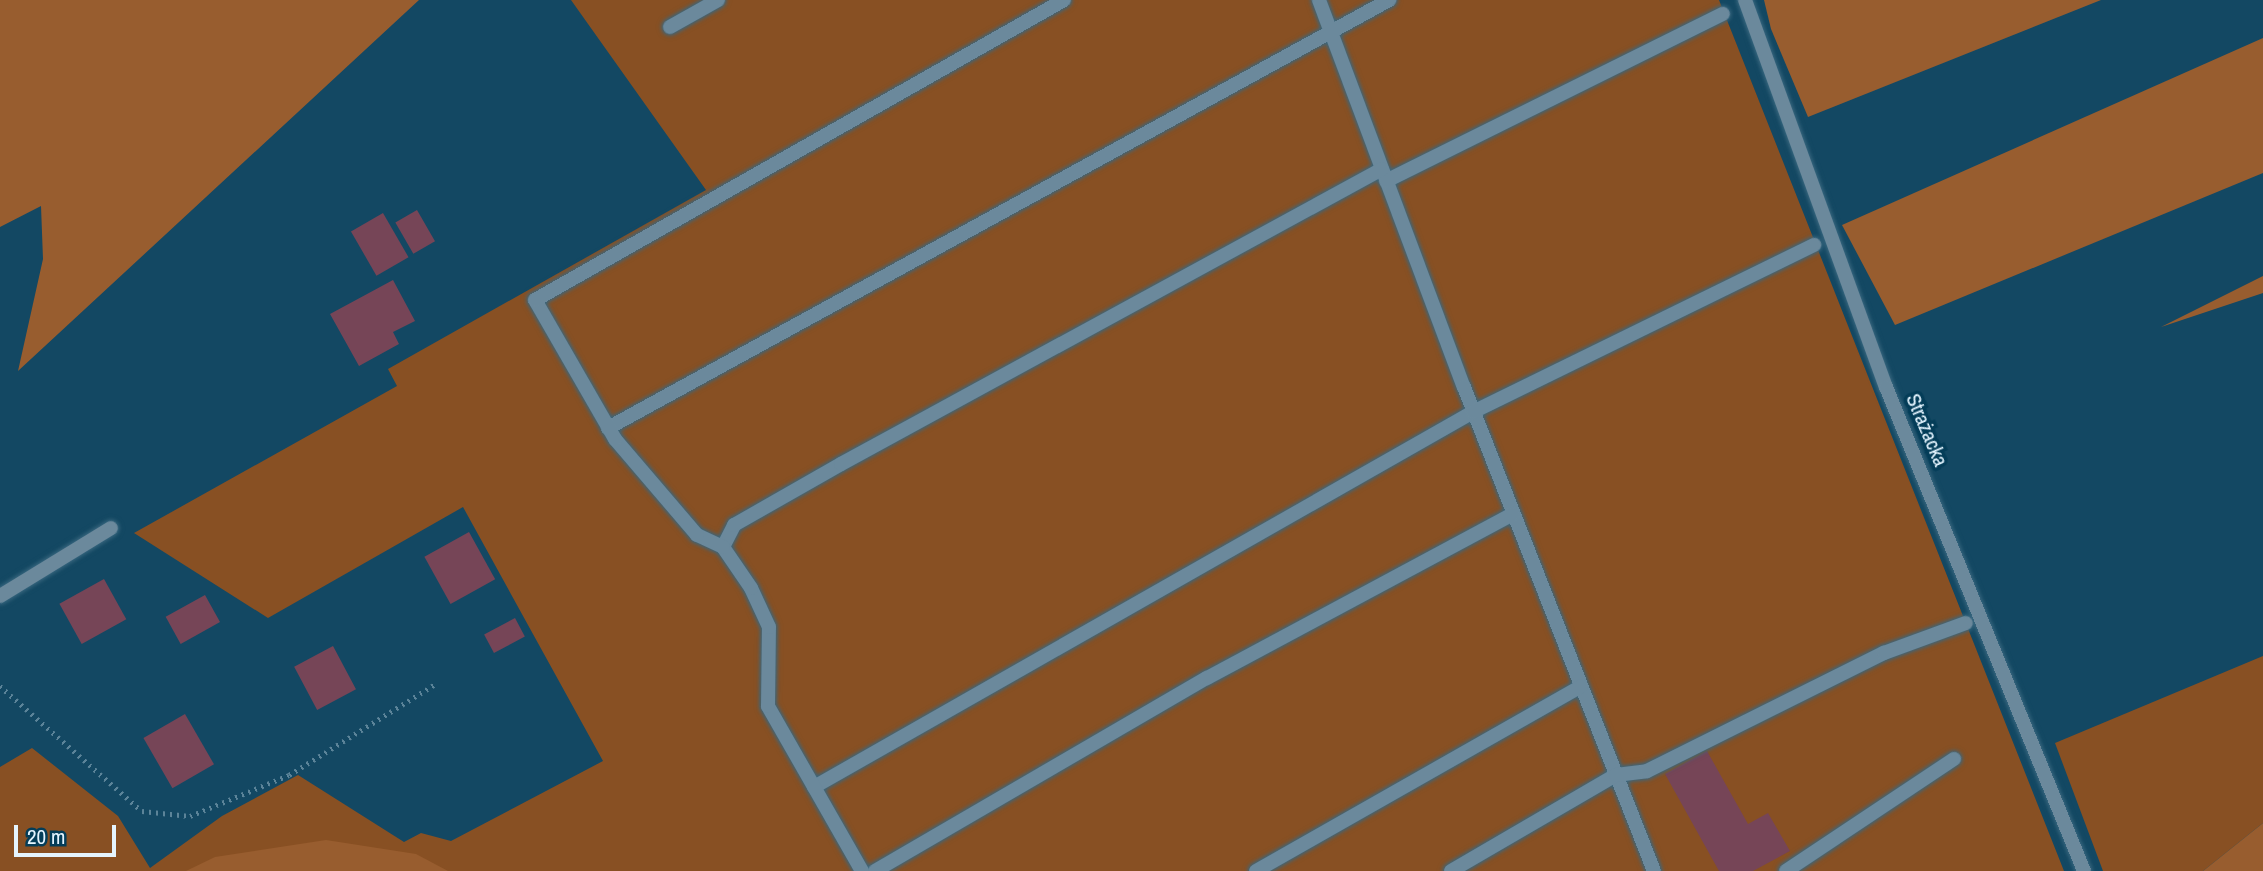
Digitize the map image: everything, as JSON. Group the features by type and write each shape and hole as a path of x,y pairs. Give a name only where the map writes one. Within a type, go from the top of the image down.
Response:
{"street":[{"path":"670,27 718,0"},
{"path":"862,871 768,706 769,627 751,588 723,547 697,535 608,428 535,300 1063,0"},
{"path":"1319,0 1513,514 1654,871"},
{"path":"608,428 1389,0"},
{"name":"Strażacka","path":"1745,0 1886,387 2084,871"},
{"path":"723,547 734,525 841,464 1384,175 1723,14"},
{"path":"814,787 1474,412 1814,244"},
{"path":"875,871 1207,678 1513,514"},
{"path":"0,596 111,528"},
{"path":"1451,871 1616,775 1647,771 1884,653 1966,623"},
{"path":"1256,871 1581,686"},
{"path":"1786,871 1954,758"}],"path":[{"path":"0,686 142,811 190,816 289,775 435,684"}],"shaded area":[{"path":"0,0 419,0 18,371 43,259 41,206 0,227"},
{"path":"571,0 1719,0 2064,871 0,871 0,767 32,748 118,816 150,868 222,816 298,775 404,842 421,833 451,841 603,761 463,507 268,618 134,533 397,386 388,369 706,190"},
{"path":"1764,0 2101,0 1808,117 1771,29"},
{"path":"2263,38 2263,173 1895,325 1842,225"},
{"path":"2263,276 2263,293 2161,327"},
{"path":"2263,656 2263,823 2203,871 2103,871 2055,743"},
{"path":"2263,823 2263,871 2203,871"},
{"path":"326,840 416,854 448,871 186,871 215,857"}],"building":[{"path":"417,210 435,241 413,254 395,222"},
{"path":"383,213 408,257 376,276 351,232"},
{"path":"393,280 415,321 393,332 399,344 359,366 330,314"},
{"path":"469,532 495,579 451,604 424,557"},
{"path":"104,579 126,619 82,644 59,604"},
{"path":"205,595 220,622 181,644 166,617"},
{"path":"515,618 525,637 494,653 484,634"},
{"path":"333,646 356,689 317,710 294,667"},
{"path":"185,714 214,764 172,788 143,738"},
{"path":"1707,751 1748,824 1768,813 1790,851 1753,871 1719,871 1665,774"}]}
